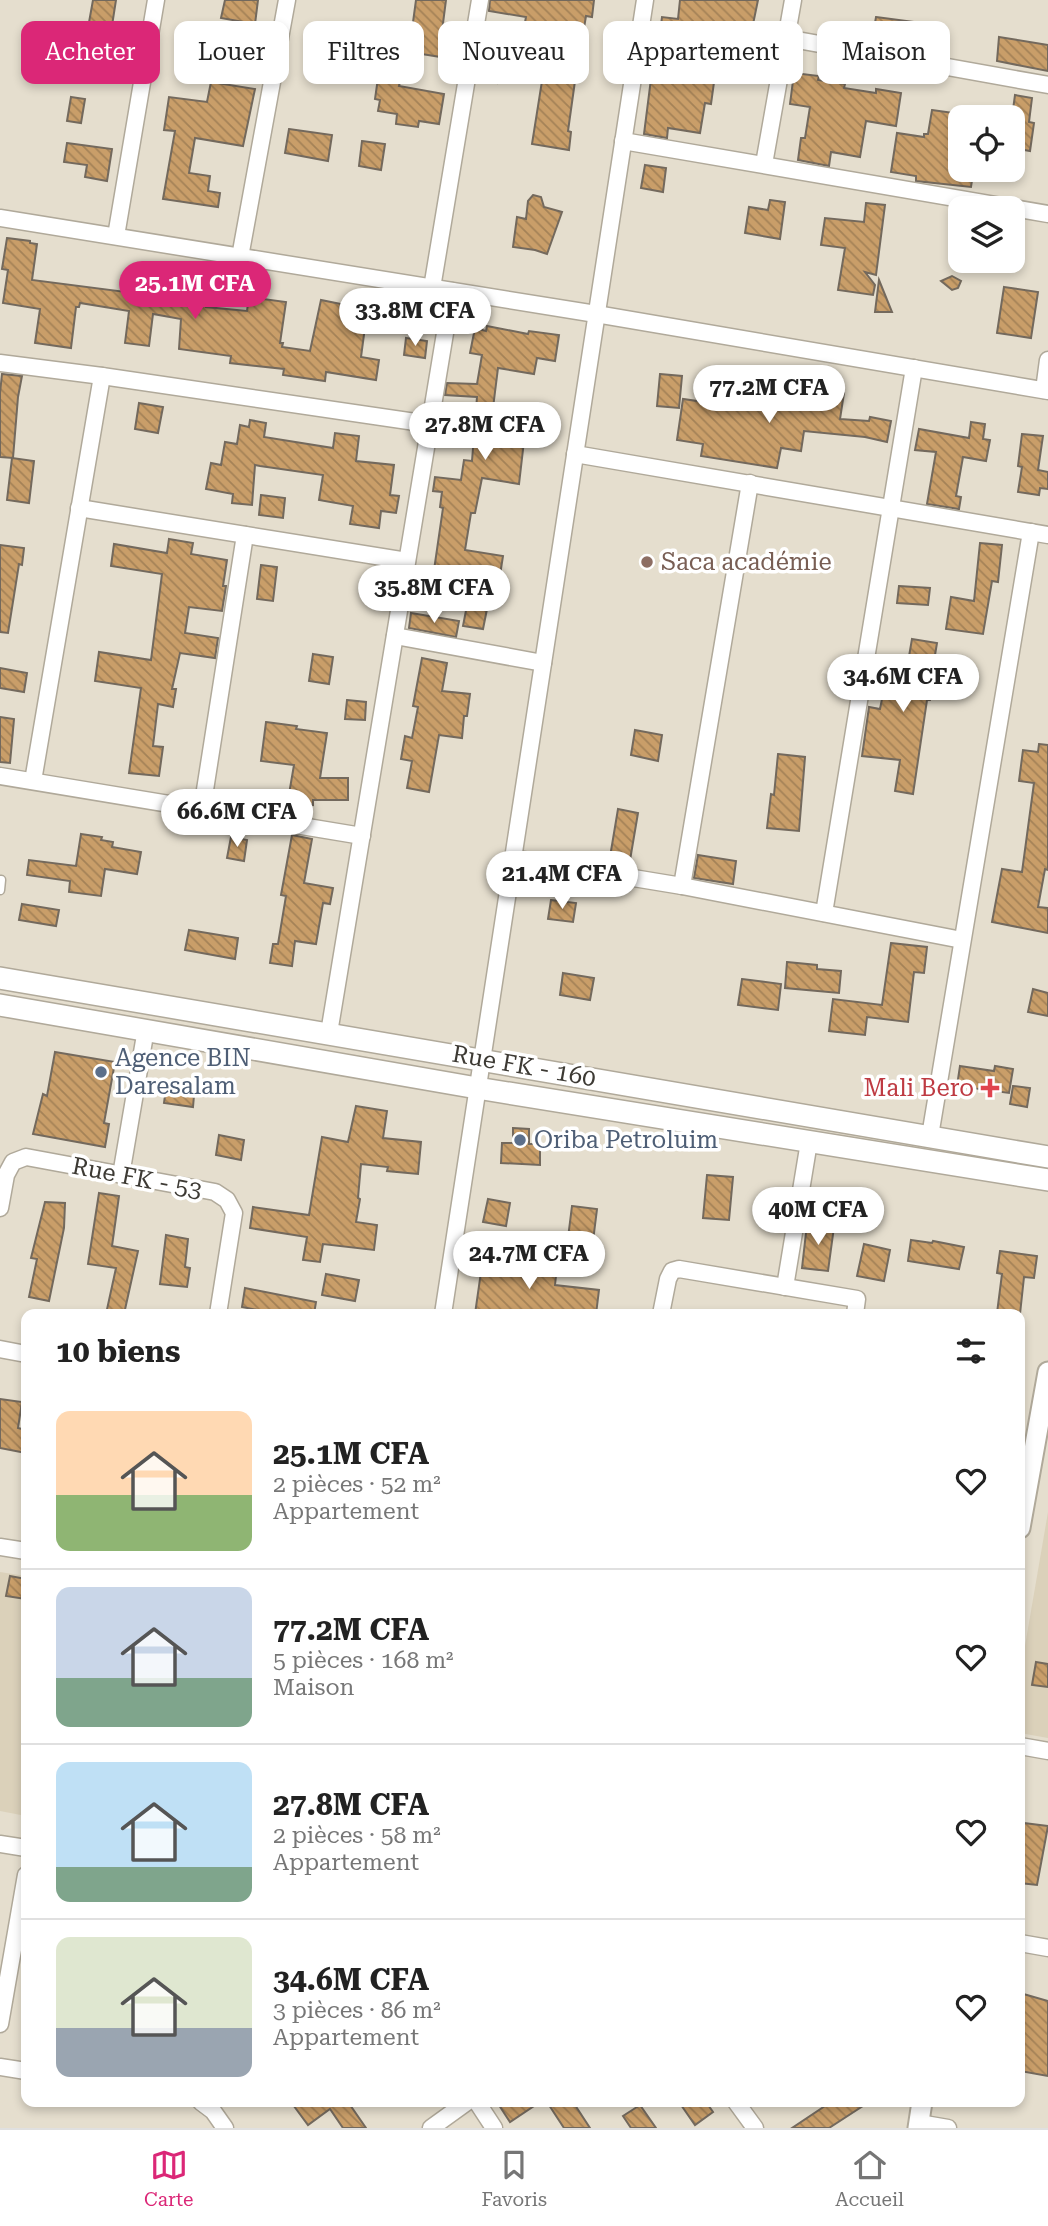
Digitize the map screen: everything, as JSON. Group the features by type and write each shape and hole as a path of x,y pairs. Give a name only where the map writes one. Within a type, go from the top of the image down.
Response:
{"main road":[{"name":"Rue FK - 160","path":"0,978 1048,1157"},
{"name":"Rue FK - 160","path":"0,1005 477,1088 1048,1180"}],"street":[{"path":"116,236 156,0"},
{"path":"240,257 287,0"},
{"path":"432,288 480,0"},
{"path":"444,1309 645,0"},
{"path":"789,21 793,0"},
{"path":"803,41 1048,85"},
{"path":"764,164 778,84"},
{"path":"623,141 1048,214"},
{"path":"0,218 596,314 1046,391 1048,360"},
{"path":"329,1033 452,291"},
{"path":"0,363 429,424"},
{"path":"824,913 915,368"},
{"path":"33,781 102,376"},
{"path":"575,454 1048,535"},
{"path":"682,886 750,484"},
{"path":"79,508 407,561"},
{"path":"930,1136 1031,532"},
{"path":"202,809 246,535"},
{"path":"395,636 543,663"},
{"path":"0,776 362,836"},
{"path":"512,858 682,886 962,940"},
{"path":"121,1175 146,1029"},
{"path":"785,1287 809,1142"},
{"name":"Rue FK - 53","path":"0,1208 6,1175 13,1161 26,1157 215,1192 228,1199 234,1213 219,1309"},
{"path":"662,1309 667,1279 672,1271 679,1269 785,1287 856,1307"},
{"path":"0,1349 21,1353"},
{"path":"1025,1498 1048,1372"},
{"path":"0,1547 21,1551"},
{"path":"1025,1747 1048,1751"},
{"path":"0,1844 21,1848"},
{"path":"0,2024 21,1904"},
{"path":"1025,1944 1048,1948"},
{"path":"0,2067 21,2070"},
{"path":"208,2107 225,2128"},
{"path":"431,2128 460,2107"},
{"path":"480,2107 494,2128"},
{"path":"740,2107 755,2128"},
{"path":"921,2107 919,2125 948,2128"}],"lane":[{"path":"0,890 1,880"}],"shaded area":[{"path":"1048,1512 1048,1738 1025,1734 1025,1646"},
{"path":"0,1572 21,1575 21,1815 0,1811"}],"building":[{"path":"93,0 116,0 113,21 89,21"},
{"path":"225,0 258,0 255,21 221,18"},
{"path":"416,0 446,0 443,21 438,21 438,57 424,54 424,21 413,21"},
{"path":"490,0 594,0 592,17 586,16 585,21 525,21 526,17 489,11"},
{"path":"680,0 758,0 754,21 661,21 662,17 678,19"},
{"path":"876,17 907,21 875,21"},
{"path":"999,37 1048,45 1048,71 997,61"},
{"path":"803,74 817,76 817,84 845,84 844,88 876,93 876,89 901,93 896,126 866,121 860,157 831,152 829,166 798,160 810,107 790,104 793,84 803,84"},
{"path":"211,84 255,89 243,146 195,138 189,173 210,176 208,191 220,193 218,207 163,199 175,131 164,130 169,97 207,102"},
{"path":"377,84 400,84 444,94 439,124 419,121 418,127 396,124 397,114 378,111 380,100 375,99"},
{"path":"542,84 575,84 568,131 571,132 569,150 532,144"},
{"path":"650,84 714,84 711,104 705,103 700,133 668,128 667,138 644,134"},
{"path":"1015,95 1032,98 1029,122 1034,123 1030,151 1025,150 1025,105 1014,105"},
{"path":"71,97 85,99 81,123 67,121"},
{"path":"932,110 948,112 948,182 972,182 971,187 916,181 916,176 891,172 897,133 924,137 924,134 928,134"},
{"path":"289,129 332,135 328,161 285,153"},
{"path":"362,141 385,144 381,170 359,166"},
{"path":"67,143 112,149 107,181 85,177 87,165 64,162"},
{"path":"645,165 666,168 663,192 641,188"},
{"path":"533,195 541,197 544,207 562,212 547,254 513,247 517,217 526,219 528,201"},
{"path":"770,200 785,202 780,239 745,233 749,207 768,210"},
{"path":"866,203 885,205 876,275 865,272 875,285 873,295 838,290 845,248 821,245 825,218 864,222"},
{"path":"7,238 37,244 32,280 133,293 135,278 184,284 184,290 209,296 206,307 247,311 249,297 286,302 280,343 283,343 282,347 310,351 321,300 341,304 340,308 367,312 361,357 379,360 376,380 326,372 325,381 283,375 284,369 230,363 231,356 179,349 181,319 153,314 149,346 125,343 129,311 80,303 79,307 76,307 71,348 35,343 40,309 3,303 8,270 2,269"},
{"path":"952,276 961,281 958,288 952,290 941,281"},
{"path":"879,280 892,312 875,312"},
{"path":"1004,287 1038,292 1031,338 997,333"},
{"path":"487,326 528,334 529,331 559,335 555,361 537,358 534,374 498,368 493,408 495,411 533,417 529,442 524,441 519,484 482,478 475,513 471,513 465,550 503,556 500,575 494,574 483,629 463,626 470,590 432,584 443,508 440,507 442,492 433,491 435,477 461,480 464,460 472,461 477,397 445,395 447,383 477,384 482,355 470,353 475,328 486,331"},
{"path":"406,338 427,341 425,358 404,355"},
{"path":"2,374 22,376 13,458 0,457"},
{"path":"660,374 682,376 679,408 657,406"},
{"path":"795,386 844,393 840,419 869,421 870,417 891,421 887,442 804,431 801,451 781,448 777,468 701,456 703,444 677,440 683,399 711,403 712,396 749,401 750,394 793,400"},
{"path":"139,403 163,407 158,433 135,429"},
{"path":"250,420 266,423 264,437 333,448 335,433 359,436 356,461 394,465 390,495 399,496 396,513 381,511 379,528 350,524 353,506 319,500 323,475 255,465 252,505 232,503 233,494 206,489 211,463 221,465 225,442 237,444 240,425 249,427"},
{"path":"971,422 985,424 983,439 990,440 986,461 963,457 956,496 961,497 959,509 927,504 936,452 915,450 919,429 969,438"},
{"path":"1022,434 1043,436 1038,470 1048,472 1048,489 1040,488 1039,495 1018,492 1022,467 1018,466"},
{"path":"12,458 34,461 29,503 7,500"},
{"path":"261,495 285,498 283,518 259,515"},
{"path":"169,539 193,543 191,554 227,560 222,611 189,607 185,633 218,638 215,658 180,653 172,689 176,689 173,707 158,704 153,746 163,747 159,776 129,773 141,688 95,681 99,652 151,660 162,574 111,566 114,544 167,553"},
{"path":"980,543 1002,545 998,582 992,581 983,634 946,629 951,597 974,601"},
{"path":"0,545 24,548 8,633 0,632"},
{"path":"261,565 277,567 273,601 257,599"},
{"path":"899,586 930,588 928,605 897,603"},
{"path":"411,613 459,621 456,637 409,628"},
{"path":"912,639 937,643 932,673 935,674 930,700 927,700 913,794 895,791 900,760 862,756 869,707 880,709 889,664 907,668"},
{"path":"313,654 333,657 329,684 309,681"},
{"path":"422,658 447,663 442,691 470,694 462,738 439,735 429,792 407,788 412,761 401,759 405,736 412,738 418,707 413,706"},
{"path":"0,668 27,673 24,692 0,688"},
{"path":"347,700 366,702 365,720 345,719"},
{"path":"0,717 14,719 10,763 0,762"},
{"path":"266,722 327,733 320,778 348,778 348,800 313,800 313,805 288,800 294,765 261,761"},
{"path":"635,730 662,735 658,761 631,755"},
{"path":"1039,744 1048,745 1048,870 1045,869 1038,907 1048,908 1048,933 992,922 1002,869 1022,872 1034,783 1019,781 1023,750 1038,752"},
{"path":"778,754 805,757 799,831 767,828"},
{"path":"618,809 638,813 629,866 609,863"},
{"path":"81,834 102,837 101,840 113,842 112,847 141,852 137,874 105,869 101,896 69,892 70,881 27,875 29,860 76,866"},
{"path":"292,835 312,839 304,883 333,888 330,904 323,903 316,944 295,941 292,966 270,963 273,944 278,944 286,896 281,895"},
{"path":"231,837 247,840 244,861 227,858"},
{"path":"698,855 736,861 733,884 694,878"},
{"path":"551,900 576,903 573,922 548,919"},
{"path":"22,904 59,910 56,926 19,920"},
{"path":"189,930 238,938 235,959 185,950"},
{"path":"891,943 927,947 924,973 914,972 908,1022 867,1017 865,1035 829,1031 833,999 882,1005"},
{"path":"787,962 841,971 839,993 785,988"},
{"path":"563,973 594,978 590,1000 560,995"},
{"path":"742,979 781,984 778,1010 738,1005"},
{"path":"1033,989 1048,993 1048,1016 1028,1012"},
{"path":"55,1052 115,1062 104,1123 109,1124 105,1147 33,1134 43,1094 47,1096"},
{"path":"960,1066 994,1071 995,1066 1013,1069 1009,1093 957,1086"},
{"path":"167,1081 195,1084 193,1107 164,1103"},
{"path":"1013,1086 1030,1088 1027,1107 1010,1104"},
{"path":"356,1106 387,1111 383,1138 421,1142 418,1174 387,1171 388,1167 361,1164 356,1222 377,1225 374,1250 323,1244 320,1262 303,1260 307,1237 250,1228 253,1207 309,1215 322,1137 348,1142"},
{"path":"513,1128 529,1129 529,1144 540,1144 540,1165 501,1163 502,1143 513,1143"},
{"path":"219,1135 244,1140 241,1160 216,1155"},
{"path":"707,1175 733,1177 729,1220 703,1218"},
{"path":"99,1193 119,1196 112,1246 138,1251 125,1309 107,1309 116,1268 88,1264"},
{"path":"488,1199 510,1203 506,1226 483,1222"},
{"path":"45,1202 65,1203 64,1228 49,1301 29,1297 37,1259 31,1258"},
{"path":"572,1206 597,1209 591,1257 566,1254"},
{"path":"807,1224 834,1227 828,1271 802,1268"},
{"path":"166,1235 188,1239 185,1267 190,1268 187,1287 160,1284"},
{"path":"911,1240 964,1247 959,1269 908,1261"},
{"path":"864,1244 890,1250 884,1281 857,1276"},
{"path":"1000,1251 1037,1256 1034,1278 1024,1277 1021,1309 998,1309 1002,1274 997,1273"},
{"path":"483,1258 557,1267 555,1285 599,1290 597,1309 476,1309"},
{"path":"326,1274 359,1280 355,1301 322,1295"},
{"path":"245,1288 316,1302 315,1309 242,1307"},
{"path":"0,1399 21,1402 18,1428 21,1429 21,1452 0,1448"},
{"path":"10,1576 21,1578 21,1598 6,1596"},
{"path":"1036,1662 1048,1664 1048,1687 1032,1685"},
{"path":"1025,1823 1048,1826 1037,1885 1025,1884"},
{"path":"1025,1994 1048,2001 1048,2076 1025,2072"},
{"path":"295,2107 351,2107 366,2128 343,2128 330,2109 308,2125"},
{"path":"500,2107 532,2107 510,2122"},
{"path":"550,2107 576,2107 590,2128 564,2128"},
{"path":"641,2107 656,2128 631,2128 623,2116"},
{"path":"682,2107 710,2107 713,2112 695,2125"},
{"path":"824,2107 861,2107 829,2128 792,2128"}],"place":[{"name":"Saca académie","path":"647,562"},
{"name":"Agence BIN Daresalam","path":"101,1072"},
{"name":"Mali Bero","path":"990,1088"},
{"name":"Oriba Petroluim","path":"520,1140"}]}
